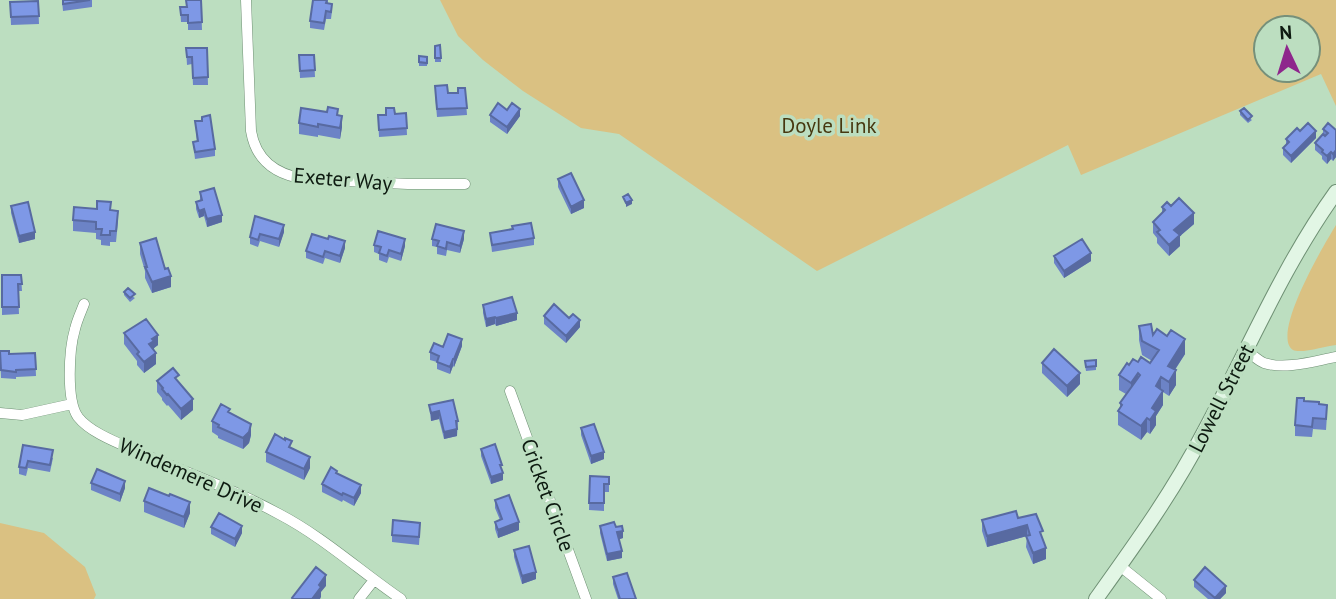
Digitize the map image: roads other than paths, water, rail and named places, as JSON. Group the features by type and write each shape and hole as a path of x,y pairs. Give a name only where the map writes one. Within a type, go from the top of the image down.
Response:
{"main road":[{"name":"Lowell Street","path":"1096,599 1168,494 1199,442 1294,257 1336,192"}],"street":[{"name":"Exeter Way","path":"246,0 251,131 256,148 271,167 290,176 305,179 465,184"},
{"path":"0,412 22,415 72,404 70,388 73,338 84,304"},
{"path":"1246,349 1261,362 1278,365 1336,357"},
{"name":"Cricket Circle","path":"510,391 586,599"},
{"name":"Windemere Drive","path":"72,404 79,418 100,434 280,514 318,538 401,599"},
{"path":"1120,566 1161,599"},
{"path":"359,599 374,580"}],"park label":[{"name":"Doyle Link","path":"829,125"}]}
